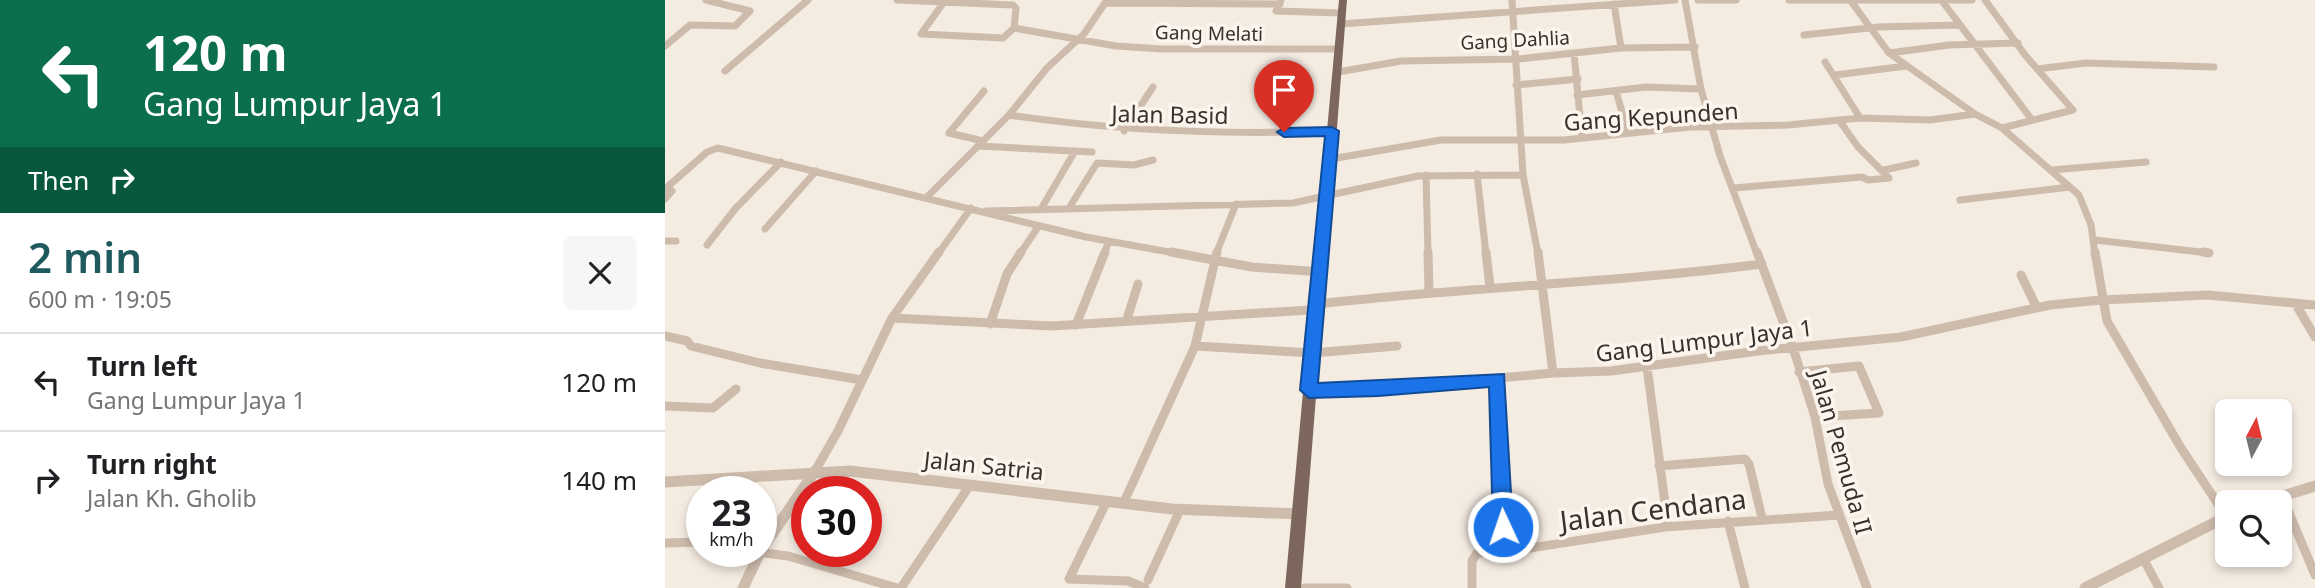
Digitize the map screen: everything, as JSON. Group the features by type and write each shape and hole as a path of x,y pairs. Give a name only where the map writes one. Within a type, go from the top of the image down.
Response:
{"main road":[{"path":"1293,588 1314,307 1322,272 1325,197 1331,159 1342,12"}],"street":[{"path":"665,46 690,25 735,26 750,10 706,0"},
{"path":"725,71 808,0"},
{"path":"897,0 1015,5 1014,28 1003,38 921,34 944,2"},
{"path":"1512,0 1518,59 1516,85 1523,141 1523,175 1542,285 1553,373"},
{"path":"927,197 1009,116 1047,68 1079,38 1106,1 1280,2 1276,11 1342,12 1514,11 1588,3 1675,0"},
{"name":"Jalan Pemuda II","path":"1685,0 1701,89 1720,156 1793,348 1815,417 1828,484 1867,588"},
{"path":"1697,0 1736,0"},
{"path":"1789,0 1972,0"},
{"path":"1850,0 1889,53 1975,114 2002,128 2070,187 2087,208 2095,240 2101,300 2107,321 2131,365 2215,497"},
{"path":"1985,0 2036,69 2073,110 2002,128"},
{"path":"1942,1 2032,120"},
{"path":"1614,4 1621,48"},
{"path":"1804,35 1960,25"},
{"name":"Gang Melati","path":"1014,28 1117,46 1162,49 1339,49"},
{"path":"1889,53 1916,48 2018,43"},
{"name":"Gang Dahlia","path":"1338,72 1401,61 1518,59 1621,48 1695,47"},
{"path":"1574,53 1582,138"},
{"path":"1825,62 1860,118"},
{"path":"2036,69 2086,63 2214,67"},
{"path":"1835,75 1906,65"},
{"path":"1516,85 1578,79"},
{"path":"1577,95 1668,86 1701,89"},
{"path":"1124,131 1153,87"},
{"path":"984,91 949,132 980,144 1092,152"},
{"path":"1616,91 1627,133"},
{"name":"Gang Kepunden","path":"1331,159 1441,140 1523,141 1860,118 1930,120 1975,114"},
{"name":"Jalan Basid","path":"1009,116 1124,131 1194,134 1332,131"},
{"path":"1734,188 1889,177 1858,147 1839,120"},
{"path":"666,190 707,152 718,148 886,190 927,197 1038,227 1213,261 1322,272"},
{"path":"1041,209 1075,152"},
{"path":"1069,208 1097,163 1133,165 1153,160"},
{"path":"707,244 734,209 781,162"},
{"path":"2051,170 2146,162"},
{"path":"1884,170 1916,163"},
{"path":"765,229 816,171"},
{"path":"1477,174 1490,287"},
{"path":"975,210 1293,203 1426,175 1523,175"},
{"path":"1426,175 1429,291"},
{"path":"1961,200 2070,187"},
{"path":"665,199 673,191 666,190"},
{"path":"1124,502 1179,387 1195,346 1213,261 1236,204"},
{"path":"777,522 815,471 893,318 975,210"},
{"path":"990,324 1007,274 1038,227"},
{"path":"2095,240 2209,253"},
{"path":"665,241 676,242"},
{"path":"1076,325 1109,241"},
{"path":"893,318 990,324 1076,325 1127,319 1314,307 1429,291 1653,278 1762,264"},
{"path":"2021,275 2037,307"},
{"path":"1127,319 1138,284"},
{"name":"Gang Lumpur Jaya 1","path":"1309,390 1378,389 1647,367 1901,337 2037,307 2101,300 2208,295 2315,305"},
{"path":"2295,303 2315,337"},
{"path":"665,336 687,341 691,346 760,363 862,380"},
{"path":"1195,346 1312,353 1397,346"},
{"path":"1799,372 1859,366 1879,413 1815,417"},
{"path":"1647,367 1655,409 1659,466 1668,526"},
{"path":"1498,379 1505,552"},
{"path":"665,407 713,408 736,389"},
{"path":"1659,466 1745,459 1749,464 1762,518"},
{"name":"Jalan Satria","path":"665,482 850,471 1180,510 1299,514"},
{"path":"777,554 899,588 970,485"},
{"path":"2292,493 2315,486"},
{"path":"1107,501 1069,579 1128,581 1145,586 1180,510"},
{"name":"Jalan Cendana","path":"1472,588 1473,555 1668,526 1839,515"},
{"path":"1728,521 1745,588"},
{"path":"2085,588 2215,522"},
{"path":"2292,522 2315,575"},
{"path":"665,543 686,542"},
{"path":"2143,558 2159,588"},
{"path":"743,588 750,567"},
{"path":"1305,588 1347,588"}],"route":[{"path":"1284,132 1332,131 1325,197 1322,272 1309,390 1378,389 1498,379 1503,527"}]}
